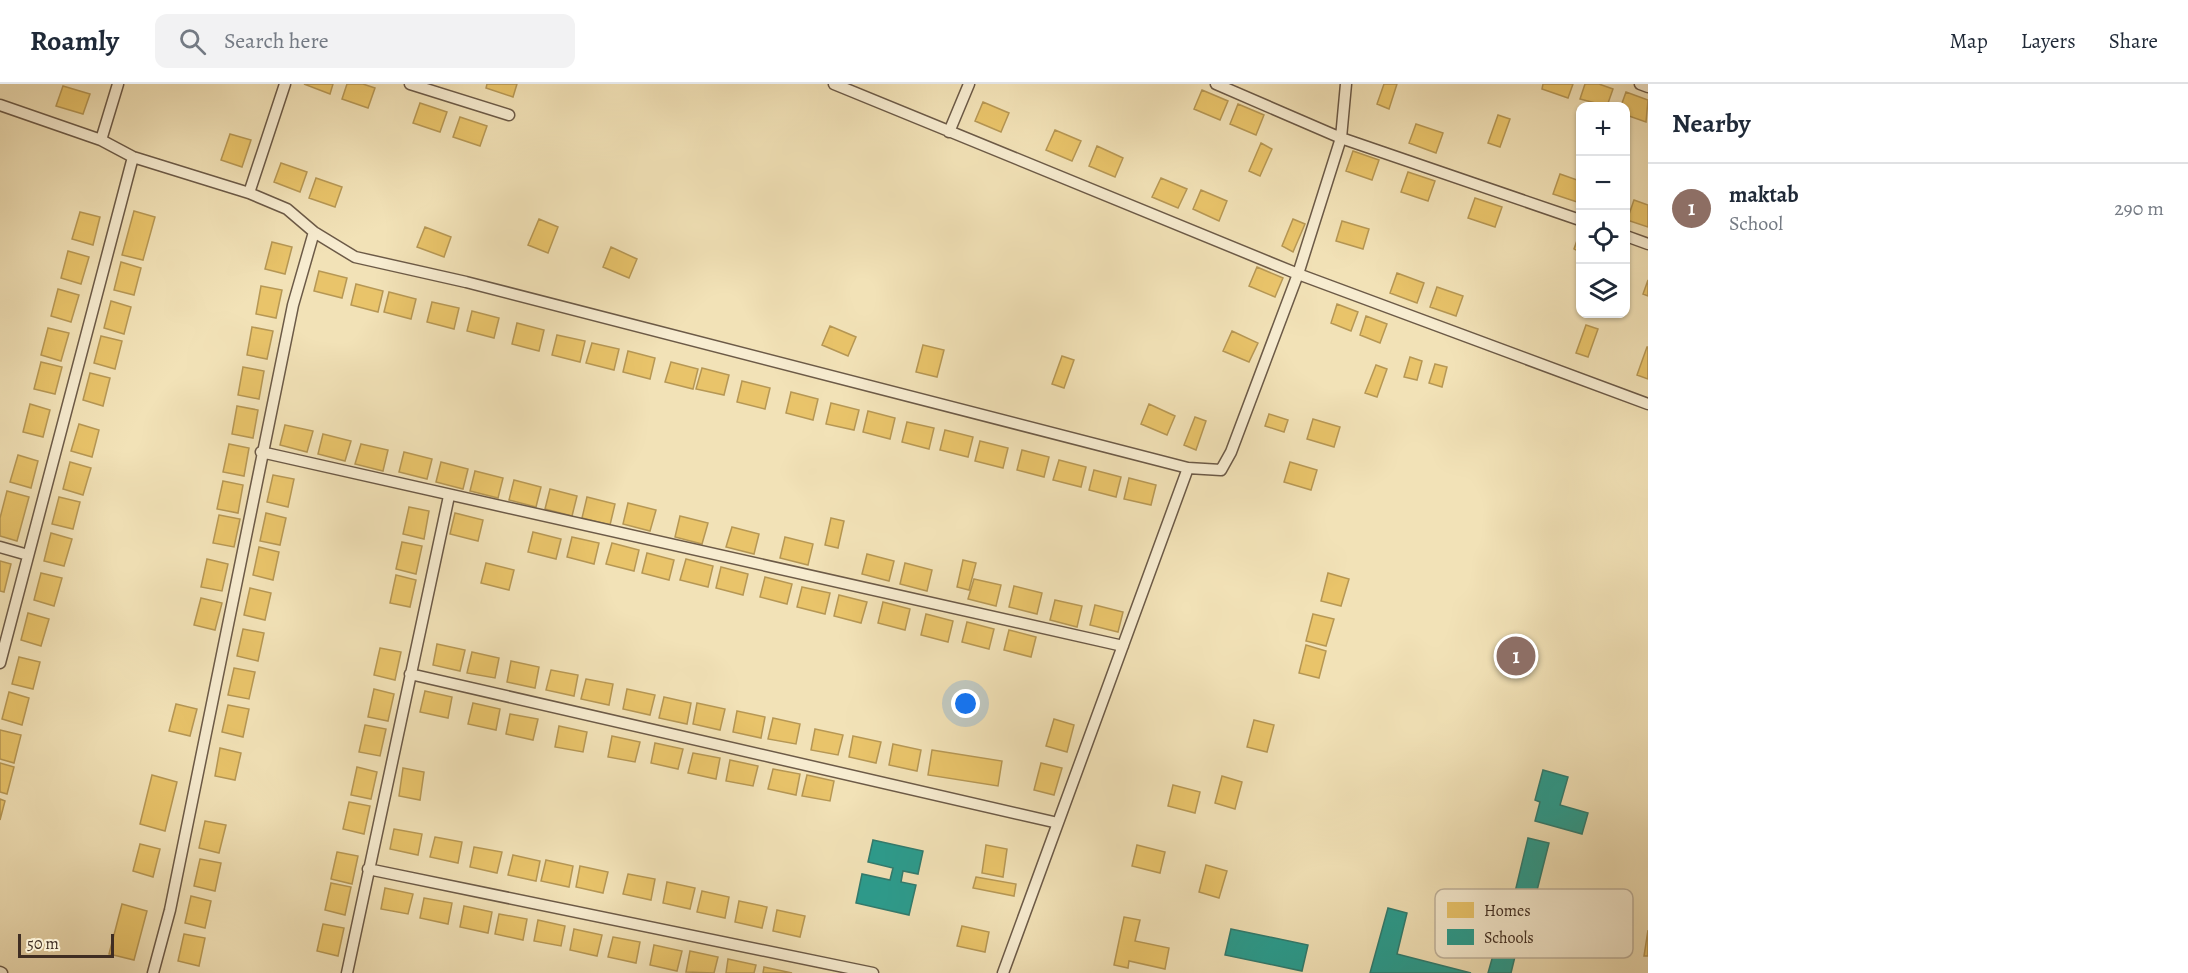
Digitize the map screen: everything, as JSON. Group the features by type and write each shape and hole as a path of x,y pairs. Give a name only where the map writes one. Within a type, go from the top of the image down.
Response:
{"street":[{"path":"100,140 118,84"},
{"path":"249,193 285,84"},
{"path":"411,84 509,115"},
{"path":"834,84 1298,274 1648,404"},
{"path":"949,132 969,84"},
{"path":"1216,84 1341,138 1576,218"},
{"path":"0,105 100,140 133,157 249,193 287,209 314,232 355,256 465,282 1188,468 1221,470 1231,452 1298,274 1341,138 1346,84"},
{"path":"1640,84 1648,87"},
{"path":"0,663 133,157"},
{"path":"153,973 170,910 292,305 314,232"},
{"path":"1630,237 1648,244"},
{"path":"261,452 1123,646"},
{"path":"1003,973 1188,468"},
{"path":"347,973 449,496"},
{"path":"0,547 28,555"},
{"path":"410,674 1058,823"},
{"path":"368,869 873,973"},
{"path":"811,973 813,961"}],"building: Homes":[{"path":"304,84 333,84 330,94"},
{"path":"347,84 363,84 375,88 368,108 342,99"},
{"path":"487,84 517,84 513,97 486,88"},
{"path":"1384,84 1397,84 1389,109 1377,104"},
{"path":"1543,84 1573,84 1568,98 1542,89"},
{"path":"1585,84 1599,84 1613,89 1608,102 1580,99"},
{"path":"63,86 90,94 83,114 56,106"},
{"path":"1202,90 1228,101 1220,120 1194,109"},
{"path":"1626,92 1648,100 1646,122 1630,116 1630,102 1622,102"},
{"path":"983,102 1009,113 1001,132 975,121"},
{"path":"420,103 447,112 440,132 413,123"},
{"path":"1238,104 1264,115 1256,135 1230,124"},
{"path":"1498,115 1510,119 1500,147 1488,143"},
{"path":"460,117 487,126 480,146 453,137"},
{"path":"1416,124 1443,133 1436,153 1409,143"},
{"path":"1055,130 1081,141 1072,161 1046,150"},
{"path":"230,134 251,140 242,167 221,160"},
{"path":"1261,143 1272,149 1260,176 1249,171"},
{"path":"1097,146 1123,158 1115,177 1089,166"},
{"path":"1353,151 1379,160 1372,180 1346,171"},
{"path":"281,163 307,172 300,192 274,182"},
{"path":"1408,172 1435,181 1428,201 1401,192"},
{"path":"1560,174 1576,180 1576,202 1553,194"},
{"path":"316,178 342,187 335,207 309,198"},
{"path":"1161,178 1187,189 1178,208 1152,197"},
{"path":"1201,190 1227,201 1219,221 1193,209"},
{"path":"1475,198 1502,207 1495,227 1468,218"},
{"path":"1634,200 1648,205 1648,227 1630,221"},
{"path":"134,211 155,217 143,260 122,255"},
{"path":"80,212 100,217 93,245 72,239"},
{"path":"539,219 558,227 548,253 528,245"},
{"path":"1293,219 1305,224 1293,252 1282,246"},
{"path":"1342,221 1369,229 1363,249 1336,241"},
{"path":"425,227 451,237 444,257 417,247"},
{"path":"272,242 292,247 285,274 265,269"},
{"path":"611,247 637,259 629,278 603,267"},
{"path":"68,251 89,257 81,284 61,278"},
{"path":"121,262 141,268 134,295 114,290"},
{"path":"1257,267 1283,278 1275,297 1249,286"},
{"path":"319,271 347,278 342,298 314,291"},
{"path":"1397,273 1424,283 1417,303 1390,293"},
{"path":"1648,280 1648,296 1643,294"},
{"path":"356,284 383,291 378,312 351,305"},
{"path":"261,286 282,290 276,318 256,314"},
{"path":"1437,287 1463,296 1456,316 1430,307"},
{"path":"58,289 79,295 71,322 51,316"},
{"path":"389,292 416,299 411,319 384,312"},
{"path":"111,301 131,307 124,334 104,328"},
{"path":"432,302 459,308 454,329 427,322"},
{"path":"1337,304 1358,312 1351,331 1331,323"},
{"path":"472,311 499,318 494,338 467,331"},
{"path":"1366,316 1387,324 1380,343 1360,335"},
{"path":"517,323 544,330 539,351 512,344"},
{"path":"1586,325 1598,329 1588,357 1576,353"},
{"path":"830,326 856,337 848,356 822,345"},
{"path":"252,327 273,331 267,359 247,355"},
{"path":"48,328 69,333 61,361 41,355"},
{"path":"1232,331 1258,343 1249,362 1223,351"},
{"path":"557,335 585,341 580,362 552,355"},
{"path":"101,336 122,341 115,369 94,363"},
{"path":"592,343 619,349 614,370 586,363"},
{"path":"923,345 944,350 937,377 916,372"},
{"path":"1648,347 1648,379 1637,375"},
{"path":"628,351 655,358 650,379 623,372"},
{"path":"1062,356 1074,360 1064,388 1052,384"},
{"path":"1410,357 1422,361 1417,380 1404,377"},
{"path":"41,362 62,367 55,394 34,389"},
{"path":"671,362 698,369 693,389 665,382"},
{"path":"1435,364 1447,367 1442,387 1429,383"},
{"path":"1376,365 1387,369 1377,397 1365,393"},
{"path":"243,367 264,371 259,399 238,395"},
{"path":"702,368 729,375 724,395 696,389"},
{"path":"90,373 110,378 103,406 83,400"},
{"path":"742,381 770,388 765,409 737,402"},
{"path":"791,392 818,399 813,420 786,413"},
{"path":"831,403 859,410 854,430 826,424"},
{"path":"30,404 50,410 43,437 23,432"},
{"path":"1149,404 1175,416 1167,435 1141,424"},
{"path":"237,406 258,410 253,438 232,434"},
{"path":"868,411 895,418 890,439 863,432"},
{"path":"1269,414 1288,420 1284,432 1265,426"},
{"path":"1195,417 1206,421 1196,450 1184,445"},
{"path":"1313,419 1340,427 1334,447 1307,439"},
{"path":"907,422 934,428 929,449 902,442"},
{"path":"79,424 99,430 92,457 71,451"},
{"path":"285,425 313,431 307,452 280,445"},
{"path":"945,430 973,437 968,457 940,450"},
{"path":"323,434 351,441 345,461 318,454"},
{"path":"980,441 1008,448 1003,468 975,461"},
{"path":"229,444 249,448 244,476 223,472"},
{"path":"361,444 388,450 383,471 355,464"},
{"path":"1022,450 1049,457 1044,477 1017,470"},
{"path":"404,452 432,459 427,479 399,472"},
{"path":"18,455 38,461 31,488 10,482"},
{"path":"1059,460 1086,467 1081,487 1053,480"},
{"path":"70,462 91,468 83,495 63,489"},
{"path":"441,462 468,469 463,489 436,482"},
{"path":"1290,462 1317,470 1311,490 1284,482"},
{"path":"1094,470 1121,477 1116,497 1089,490"},
{"path":"475,471 503,478 498,498 470,491"},
{"path":"273,475 294,479 288,507 267,502"},
{"path":"1129,478 1156,485 1151,505 1124,499"},
{"path":"514,480 541,487 536,507 509,500"},
{"path":"223,481 243,485 238,513 217,509"},
{"path":"550,489 577,496 572,516 545,509"},
{"path":"7,491 29,497 17,541 0,536 0,518"},
{"path":"59,497 80,502 73,529 52,524"},
{"path":"587,497 615,504 610,525 582,518"},
{"path":"628,503 656,510 650,531 623,524"},
{"path":"409,507 429,511 424,539 403,534"},
{"path":"266,513 286,518 280,545 260,541"},
{"path":"455,513 483,520 478,541 450,534"},
{"path":"219,515 240,519 234,547 213,543"},
{"path":"680,516 708,523 702,544 675,537"},
{"path":"831,518 844,521 838,548 825,545"},
{"path":"732,527 759,534 754,554 726,547"},
{"path":"533,532 561,539 556,559 528,552"},
{"path":"51,533 72,539 64,566 44,561"},
{"path":"572,537 599,543 594,564 567,557"},
{"path":"785,537 813,544 808,565 780,558"},
{"path":"402,542 422,546 416,574 396,569"},
{"path":"612,543 639,550 634,571 606,564"},
{"path":"259,547 279,552 273,580 253,575"},
{"path":"647,553 674,560 669,580 642,573"},
{"path":"867,554 894,561 889,581 862,574"},
{"path":"207,559 228,564 222,591 201,587"},
{"path":"686,559 713,566 708,587 680,580"},
{"path":"963,560 976,563 969,590 957,587"},
{"path":"0,561 11,564 4,592 0,591"},
{"path":"486,563 514,570 509,590 481,583"},
{"path":"905,563 932,570 927,591 900,584"},
{"path":"721,567 748,574 743,595 716,588"},
{"path":"41,573 62,578 54,606 34,600"},
{"path":"1328,573 1349,579 1341,606 1321,601"},
{"path":"396,575 416,580 410,607 390,603"},
{"path":"765,577 792,584 787,604 760,597"},
{"path":"974,579 1001,585 996,606 968,599"},
{"path":"1014,586 1042,593 1037,614 1009,607"},
{"path":"802,587 830,593 825,614 797,607"},
{"path":"250,588 271,593 265,620 244,615"},
{"path":"839,595 867,602 861,623 834,616"},
{"path":"201,598 222,603 215,630 194,625"},
{"path":"1055,600 1082,606 1077,627 1050,620"},
{"path":"883,602 910,609 905,630 878,623"},
{"path":"1095,605 1123,612 1118,632 1090,625"},
{"path":"28,613 49,619 41,646 21,640"},
{"path":"926,614 953,621 948,642 921,635"},
{"path":"1313,614 1334,619 1326,646 1306,641"},
{"path":"967,622 994,629 989,649 962,642"},
{"path":"243,629 264,633 258,661 237,656"},
{"path":"1009,630 1036,637 1031,657 1004,650"},
{"path":"437,644 465,650 460,671 433,665"},
{"path":"1306,645 1326,651 1319,678 1299,673"},
{"path":"380,648 401,652 395,680 374,675"},
{"path":"472,652 499,658 495,678 467,673"},
{"path":"19,657 40,662 33,689 12,684"},
{"path":"511,661 539,667 535,688 507,682"},
{"path":"234,668 255,672 249,699 228,695"},
{"path":"551,670 578,675 574,696 546,690"},
{"path":"586,679 613,684 609,705 581,699"},
{"path":"374,689 394,694 388,721 368,717"},
{"path":"627,689 655,695 650,715 623,709"},
{"path":"425,691 452,697 448,718 420,712"},
{"path":"9,692 29,698 22,725 2,719"},
{"path":"664,697 691,703 687,724 659,718"},
{"path":"473,703 500,709 496,730 468,724"},
{"path":"697,703 725,709 720,730 693,724"},
{"path":"176,704 197,709 190,736 169,731"},
{"path":"228,705 249,709 243,737 222,732"},
{"path":"737,711 765,717 761,738 733,732"},
{"path":"510,714 538,719 533,740 506,734"},
{"path":"773,718 800,724 796,744 768,739"},
{"path":"1054,719 1074,725 1067,752 1046,746"},
{"path":"1254,720 1274,725 1267,752 1247,747"},
{"path":"365,725 386,729 380,756 359,752"},
{"path":"559,726 587,732 583,752 555,747"},
{"path":"815,729 843,735 838,755 811,750"},
{"path":"0,730 21,735 14,763 0,759"},
{"path":"612,736 640,742 635,762 608,757"},
{"path":"853,736 881,742 876,763 849,757"},
{"path":"655,743 683,749 678,769 651,763"},
{"path":"893,744 921,750 917,771 889,765"},
{"path":"220,748 241,753 235,780 215,776"},
{"path":"932,750 1002,761 998,786 928,775"},
{"path":"693,753 720,758 716,779 688,773"},
{"path":"730,760 758,766 753,786 726,781"},
{"path":"0,763 14,767 7,794 0,792"},
{"path":"1041,763 1062,768 1054,795 1034,790"},
{"path":"357,767 377,772 371,799 351,795"},
{"path":"403,768 424,772 420,800 399,796"},
{"path":"773,769 800,774 796,795 768,789"},
{"path":"152,775 177,782 165,831 140,824"},
{"path":"807,775 834,781 830,801 802,796"},
{"path":"1222,776 1242,782 1235,809 1215,803"},
{"path":"1173,785 1200,792 1195,813 1168,806"},
{"path":"0,799 5,801 0,820"},
{"path":"349,802 370,806 364,834 343,829"},
{"path":"205,821 226,825 219,853 199,848"},
{"path":"394,829 422,834 418,855 390,849"},
{"path":"435,837 462,842 458,863 430,857"},
{"path":"140,844 160,849 153,877 133,871"},
{"path":"986,845 1007,849 1003,877 982,873"},
{"path":"1137,845 1165,852 1160,873 1132,866"},
{"path":"474,847 502,852 497,873 470,867"},
{"path":"337,852 358,856 352,884 331,879"},
{"path":"513,855 540,861 536,881 508,875"},
{"path":"200,859 221,863 215,891 194,886"},
{"path":"546,860 573,866 569,887 541,881"},
{"path":"1206,865 1227,871 1219,898 1199,892"},
{"path":"580,866 608,872 603,893 576,887"},
{"path":"628,874 655,879 651,900 623,894"},
{"path":"976,877 1016,884 1014,896 973,888"},
{"path":"667,882 695,888 690,909 663,903"},
{"path":"331,883 351,887 345,915 325,910"},
{"path":"385,888 413,894 408,914 381,909"},
{"path":"702,891 729,897 725,918 697,912"},
{"path":"191,896 211,901 205,928 185,923"},
{"path":"424,898 452,903 448,924 420,918"},
{"path":"739,901 767,907 762,928 735,922"},
{"path":"122,904 147,911 134,960 109,954"},
{"path":"464,906 492,912 488,933 460,927"},
{"path":"777,910 805,916 800,937 773,931"},
{"path":"499,914 527,919 523,940 495,934"},
{"path":"1124,917 1140,920 1135,941 1169,948 1165,969 1129,961 1128,968 1114,965"},
{"path":"538,920 565,926 561,946 534,941"},
{"path":"323,924 344,928 338,956 317,951"},
{"path":"962,926 989,932 985,952 957,946"},
{"path":"574,929 602,935 597,956 570,950"},
{"path":"1648,930 1648,956 1644,956"},
{"path":"184,934 205,938 199,966 178,961"},
{"path":"613,937 640,942 636,963 608,957"},
{"path":"654,945 682,951 677,971 650,965"},
{"path":"690,951 718,957 714,973 686,972"},
{"path":"728,959 756,965 754,973 726,973"},
{"path":"764,967 792,973 763,973"}],"building: Schools":[{"path":"1543,770 1568,777 1560,805 1588,813 1582,834 1535,821 1540,802 1535,800"},
{"path":"1528,838 1549,843 1537,889 1516,889"},
{"path":"873,840 923,851 918,874 903,871 901,882 916,885 909,915 856,903 862,874 890,880 893,868 868,862"},
{"path":"1388,908 1407,913 1397,954 1471,973 1370,973"},
{"path":"1231,929 1308,945 1302,971 1225,955"},
{"path":"1492,958 1515,958 1511,973 1488,973"}],"place":[{"name":"maktab","path":"1516,656"}]}
